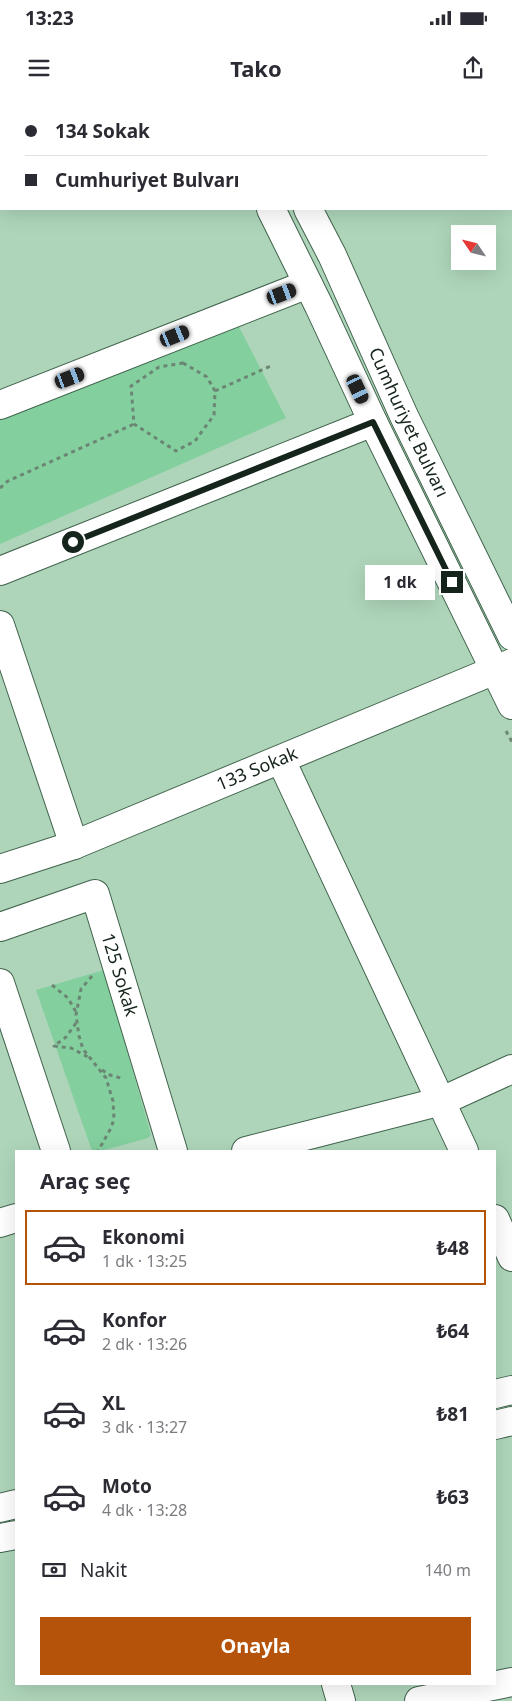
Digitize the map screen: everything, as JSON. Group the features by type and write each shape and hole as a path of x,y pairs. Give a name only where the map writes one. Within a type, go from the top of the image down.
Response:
{"street":[{"name":"Cumhuriyet Bulvarı","path":"271,210 373,422 504,667 512,705"},
{"name":"Cumhuriyet Bulvarı","path":"309,210 332,255 404,416 512,636"},
{"path":"0,405 308,284"},
{"path":"0,571 373,422"},
{"path":"0,626 74,845"},
{"name":"133 Sokak","path":"0,868 74,845 504,667"},
{"path":"281,760 464,1150"},
{"name":"125 Sokak","path":"0,927 95,894 173,1150"},
{"path":"0,984 56,1150"},
{"path":"250,1150 442,1101 512,1069"},
{"path":"0,1224 15,1218"},
{"path":"496,1222 512,1257"},
{"path":"496,1394 512,1390"},
{"path":"496,1425 512,1421"},
{"path":"0,1508 15,1504"},
{"path":"0,1538 15,1535"},
{"path":"336,1685 341,1701"},
{"path":"419,1701 503,1689"}],"path":[{"path":"183,363 208,377 215,391 214,415 195,442 176,451 134,424 131,386 159,367 183,363"},
{"path":"215,391 273,365"},
{"path":"0,488 8,481 134,424"},
{"path":"94,973 81,989 76,1013 83,1049 102,1070 110,1075 131,1080"},
{"path":"52,985 68,998 76,1013"},
{"path":"77,1022 66,1036 54,1046 70,1048 90,1058"},
{"path":"99,1150 114,1119 110,1091 102,1070"}],"green space":[{"path":"235,319 286,418 0,544 0,414"},
{"path":"104,970 151,1135 148,1138 105,1150 92,1150 36,990"}],"route":[{"path":"73,542 373,422 452,582"}]}
